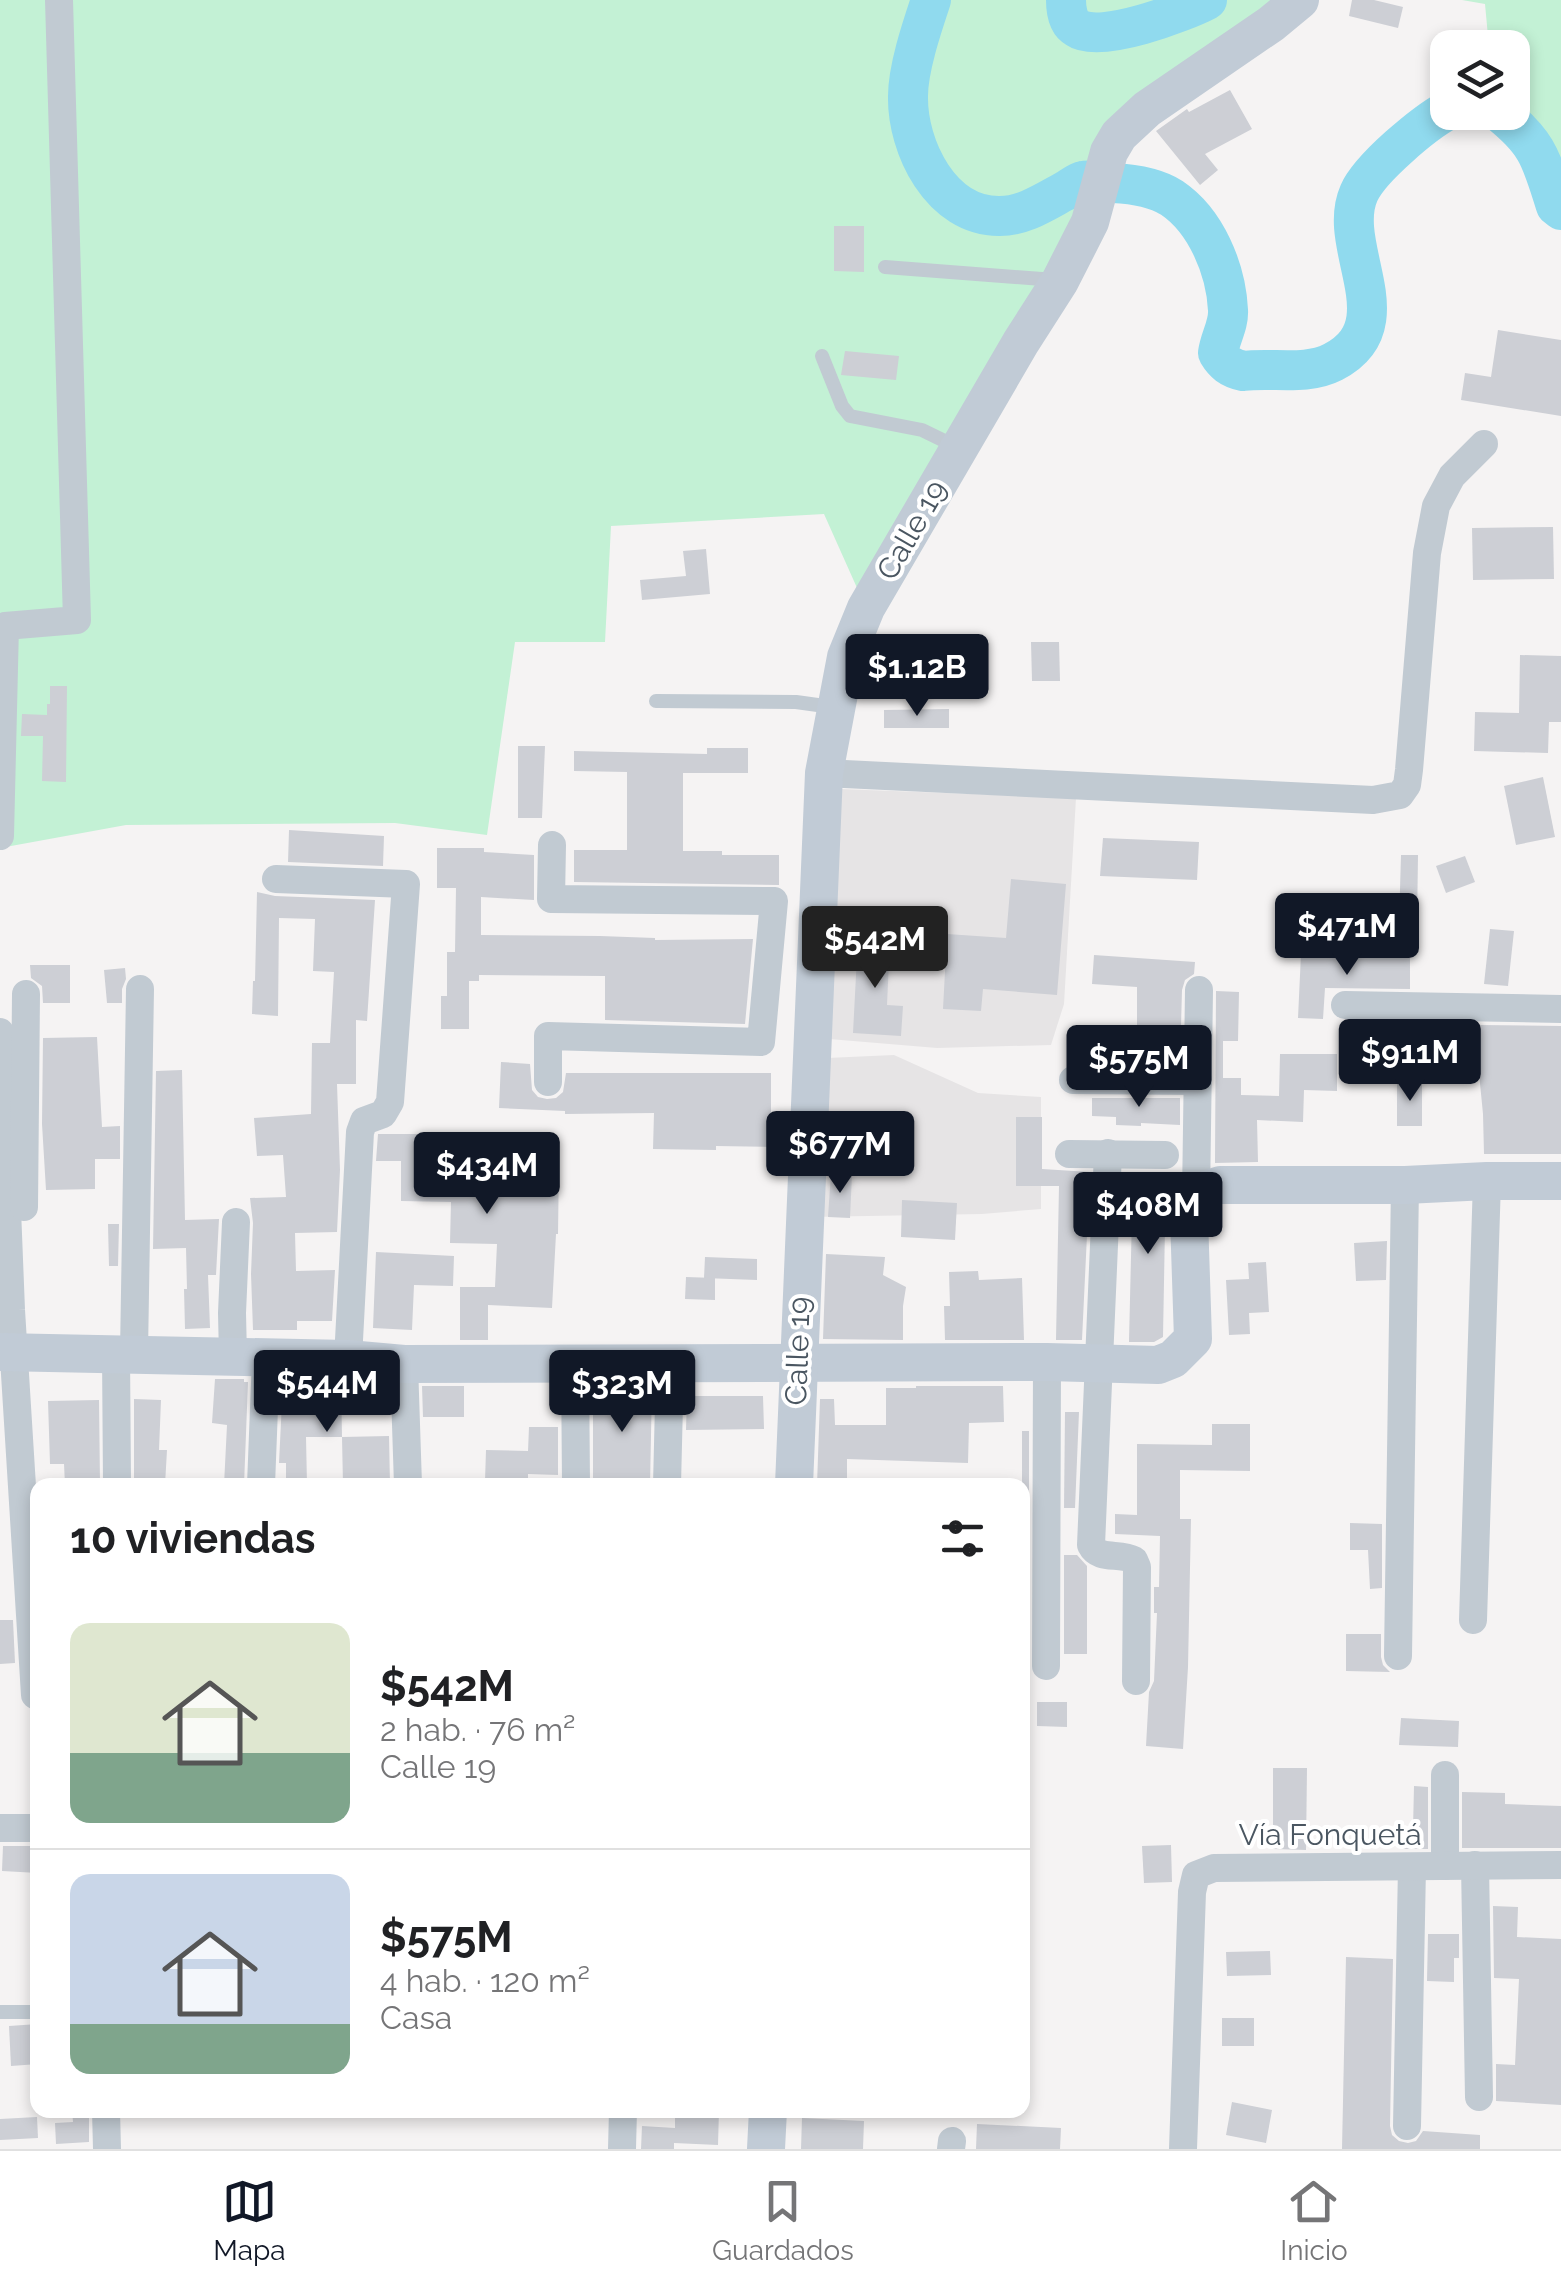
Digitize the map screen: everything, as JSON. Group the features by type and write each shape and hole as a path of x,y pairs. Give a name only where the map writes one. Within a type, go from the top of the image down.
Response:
{"street":[{"path":"0,836 5,626 78,620 59,0"},
{"name":"Calle 19","path":"794,1478 824,773 846,656 866,608 1060,281 1090,222 1109,152 1120,136 1147,110 1300,0"},
{"path":"824,773 1373,800 1400,795 1407,785 1409,770 1427,553 1436,506 1452,476 1484,444"},
{"path":"548,1082 548,1036 762,1042 774,901 551,898 552,845"},
{"path":"276,879 406,884 390,1102 383,1114 364,1121 360,1132 348,1359"},
{"path":"766,985 814,992"},
{"path":"117,1478 140,989"},
{"path":"1196,1197 1198,990"},
{"path":"12,1353 26,994"},
{"path":"1345,1004 1561,1009"},
{"path":"0,1032 12,1353 30,1610"},
{"path":"1073,1080 1198,1081"},
{"path":"1108,1153 1091,1544 1099,1554 1128,1556 1137,1567 1136,1681"},
{"path":"1069,1154 1165,1155"},
{"path":"1473,1620 1486,1181"},
{"path":"12,1353 249,1356 404,1364 1158,1365 1173,1359 1193,1339 1191,1206 1207,1188 1561,1182"},
{"path":"1398,1656 1405,1185"},
{"path":"236,1222 232,1313 249,1356 260,1478"},
{"path":"1046,1666 1047,1362"},
{"path":"575,1363 576,1478"},
{"path":"667,1478 670,1363"},
{"path":"404,1364 408,1478"},
{"path":"1444,1866 1445,1775"},
{"path":"0,1828 30,1828"},
{"name":"Vía Fonquetá","path":"1183,2149 1192,1892 1196,1874 1214,1868 1561,1864"},
{"path":"1475,1865 1479,2097"},
{"path":"1407,2126 1412,1867"},
{"path":"106,2118 107,2149"},
{"path":"622,2149 623,2118"},
{"path":"766,2149 768,2118"}],"lane":[{"path":"885,267 1060,281"},
{"path":"822,356 842,406 850,416 922,430 960,448"},
{"path":"656,701 796,702 838,708"},
{"path":"0,2012 30,2012"}],"shaded area":[{"path":"840,789 1076,798 1064,1004 1051,1045 937,1048 829,1039"},
{"path":"894,1055 978,1093 1041,1097 1041,1209 810,1217 827,1058"}],"green space":[{"path":"0,0 1300,0 1147,109 866,608 824,514 611,526 605,642 515,642 487,835 395,823 126,825 0,848"},
{"path":"1462,0 1561,0 1561,210 1556,206 1542,164 1518,130 1530,130 1530,30 1487,30 1485,4"}],"building":[{"path":"1352,0 1403,7 1398,28 1349,16"},
{"path":"1230,90 1252,129 1205,154 1218,170 1200,185 1156,131 1187,109 1189,112"},
{"path":"834,226 864,226 864,272 834,271"},
{"path":"1498,330 1561,340 1561,416 1461,400 1465,373 1491,377"},
{"path":"845,351 899,356 896,380 841,375"},
{"path":"1553,527 1554,579 1473,580 1472,528"},
{"path":"706,549 710,594 642,600 640,580 686,576 683,551"},
{"path":"1031,642 1059,642 1060,681 1032,681"},
{"path":"1520,655 1561,656 1561,722 1549,722 1548,753 1474,751 1475,712 1519,713"},
{"path":"50,686 67,686 66,782 42,781 43,736 21,736 22,714 47,715"},
{"path":"949,709 949,728 884,728 884,710"},
{"path":"518,746 545,746 542,818 518,818"},
{"path":"707,748 748,748 748,773 683,773 683,851 779,855 779,885 574,882 574,850 627,850 627,772 574,771 574,751 707,754"},
{"path":"1543,777 1555,837 1516,845 1504,786"},
{"path":"289,830 384,836 383,866 288,862"},
{"path":"1103,838 1199,842 1197,880 1100,876"},
{"path":"437,848 484,848 484,852 534,855 534,900 481,897 481,935 753,939 745,1024 605,1020 605,976 479,975 479,981 469,981 469,1029 441,1029 441,996 447,996 447,952 455,952 456,888 437,888"},
{"path":"1401,855 1418,855 1417,924 1399,924"},
{"path":"1465,856 1475,882 1446,893 1436,866"},
{"path":"1011,879 1066,884 1057,995 983,989 981,1011 943,1009 947,934 1006,938"},
{"path":"257,892 375,900 367,1021 356,1020 356,1084 337,1084 337,1232 295,1233 296,1271 335,1270 332,1321 297,1321 297,1330 253,1330 250,1198 286,1197 283,1155 257,1156 254,1118 311,1114 312,1043 330,1043 334,972 313,971 315,919 279,918 278,1016 252,1014"},
{"path":"1490,929 1514,931 1508,986 1484,984"},
{"path":"858,937 890,939 887,1005 903,1006 901,1036 853,1033"},
{"path":"1301,954 1410,958 1410,989 1325,988 1323,1019 1298,1018"},
{"path":"1094,955 1195,962 1194,974 1185,980 1182,990 1180,1063 1143,1063 1144,1048 1122,1048 1123,1026 1137,1027 1137,987 1092,984"},
{"path":"30,965 70,965 70,1003 43,1003 42,986 31,978"},
{"path":"125,968 122,1003 107,1003 104,970"},
{"path":"1216,991 1239,992 1238,1041 1223,1041 1223,1078 1241,1078 1241,1095 1279,1096 1280,1054 1337,1054 1337,1091 1304,1090 1303,1122 1257,1120 1258,1162 1215,1163"},
{"path":"1480,1025 1561,1026 1561,1154 1484,1154 1478,1063"},
{"path":"97,1037 102,1127 120,1126 120,1159 95,1159 95,1189 46,1190 43,1038"},
{"path":"501,1062 530,1064 532,1090 547,1099 563,1092 566,1073 771,1073 774,1147 653,1149 654,1113 565,1114 499,1108"},
{"path":"182,1070 185,1220 219,1219 216,1275 208,1275 210,1328 185,1329 186,1248 153,1249 156,1071"},
{"path":"1397,1083 1422,1083 1422,1126 1397,1126"},
{"path":"1092,1098 1180,1098 1180,1125 1116,1125 1116,1117 1092,1116"},
{"path":"1016,1117 1042,1117 1042,1169 1090,1172 1082,1340 1056,1340 1059,1186 1016,1186"},
{"path":"378,1134 467,1134 467,1164 502,1164 502,1160 559,1162 552,1308 488,1305 488,1340 460,1340 460,1287 495,1287 497,1244 450,1243 451,1202 401,1201 401,1161 376,1161"},
{"path":"1133,1172 1166,1172 1163,1337 1154,1342 1129,1342"},
{"path":"831,1173 852,1174 850,1218 828,1217"},
{"path":"902,1200 957,1203 955,1240 901,1237"},
{"path":"108,1224 119,1224 118,1266 109,1266"},
{"path":"1387,1241 1386,1280 1356,1281 1354,1243"},
{"path":"376,1252 454,1256 453,1286 414,1285 412,1330 373,1328"},
{"path":"826,1254 885,1257 883,1275 906,1287 903,1340 823,1339"},
{"path":"705,1257 757,1259 757,1280 704,1278"},
{"path":"1266,1262 1269,1312 1249,1313 1250,1334 1229,1335 1226,1280 1249,1279 1248,1263"},
{"path":"978,1271 979,1280 1022,1278 1024,1340 945,1340 949,1272"},
{"path":"686,1277 715,1278 715,1300 685,1299"},
{"path":"215,1379 248,1382 244,1478 224,1478 227,1425 212,1423"},
{"path":"283,1381 341,1381 342,1437 306,1437 307,1478 286,1478 286,1463 279,1463"},
{"path":"422,1386 464,1386 464,1417 423,1417"},
{"path":"593,1386 652,1386 650,1478 593,1478"},
{"path":"1003,1386 1004,1422 969,1423 968,1463 847,1459 847,1478 817,1478 820,1399 834,1399 835,1425 886,1425 886,1388"},
{"path":"687,1396 763,1396 764,1429 686,1430"},
{"path":"134,1399 161,1400 159,1450 167,1450 165,1478 134,1478"},
{"path":"99,1400 100,1478 65,1478 64,1464 50,1464 48,1401"},
{"path":"1065,1412 1079,1412 1075,1508 1064,1508"},
{"path":"1212,1424 1250,1424 1250,1471 1180,1470 1180,1519 1191,1519 1183,1749 1146,1746 1149,1692 1154,1681 1154,1587 1159,1587 1160,1536 1115,1534 1115,1514 1137,1515 1137,1444 1212,1445"},
{"path":"529,1427 558,1427 558,1475 485,1478 486,1450 528,1451"},
{"path":"1022,1431 1029,1431 1029,1478 1022,1478"},
{"path":"389,1436 390,1478 343,1478 342,1437"},
{"path":"1350,1523 1382,1524 1382,1588 1370,1589 1368,1550 1350,1550"},
{"path":"1064,1555 1077,1555 1087,1566 1087,1654 1064,1654"},
{"path":"0,1620 13,1620 15,1663 0,1664"},
{"path":"1346,1634 1381,1634 1381,1657 1390,1672 1346,1671"},
{"path":"1037,1702 1067,1702 1067,1727 1037,1726"},
{"path":"1401,1718 1459,1721 1458,1747 1399,1745"},
{"path":"1273,1768 1307,1768 1306,1850 1273,1849"},
{"path":"1414,1786 1428,1787 1428,1849 1402,1849 1403,1829 1413,1829"},
{"path":"1462,1792 1505,1793 1505,1804 1561,1806 1561,1848 1462,1848"},
{"path":"1171,1845 1172,1882 1144,1883 1142,1846"},
{"path":"3,1846 30,1846 30,1873 2,1871"},
{"path":"1493,1906 1518,1907 1517,1937 1561,1939 1561,2105 1496,2101 1496,2064 1515,2065 1519,1979 1494,1978"},
{"path":"1428,1934 1459,1934 1454,1982 1427,1981"},
{"path":"1270,1951 1271,1975 1227,1976 1226,1952"},
{"path":"1346,1957 1393,1959 1392,2135 1408,2143 1416,2141 1423,2131 1480,2135 1480,2149 1342,2149"},
{"path":"1222,2018 1254,2018 1254,2046 1222,2046"},
{"path":"30,2025 30,2065 11,2066 9,2026"},
{"path":"1232,2102 1272,2110 1266,2143 1226,2135"},
{"path":"37,2118 38,2138 0,2140 0,2119"},
{"path":"73,2118 89,2118 89,2142 56,2144 55,2123 73,2122"},
{"path":"675,2118 719,2118 718,2145 674,2143 674,2149 641,2149 642,2126 675,2128"},
{"path":"802,2118 864,2121 863,2149 801,2149"},
{"path":"977,2124 1061,2128 1060,2149 976,2149"}],"waterway":[{"path":"931,0 910,73 909,116 921,157 945,192 979,213 1000,216 1033,208 1086,180 1144,187 1172,198 1195,219 1212,247 1223,278 1228,310 1218,353 1228,365 1243,371 1312,369 1333,362 1354,346 1364,327 1367,306 1355,237 1354,214 1359,193 1374,171 1430,122"},
{"path":"1066,0 1074,26 1088,32 1122,29 1207,0"},
{"path":"1519,130 1531,143 1561,210"}]}
